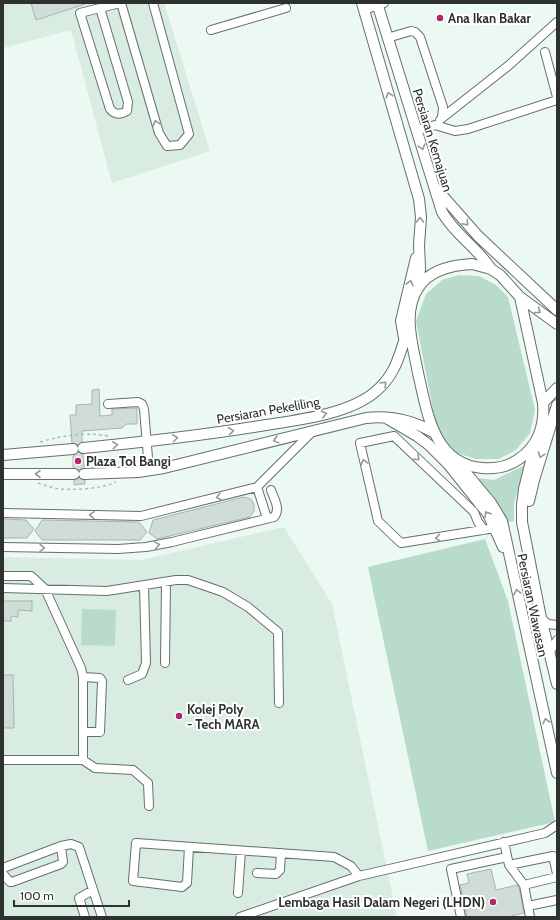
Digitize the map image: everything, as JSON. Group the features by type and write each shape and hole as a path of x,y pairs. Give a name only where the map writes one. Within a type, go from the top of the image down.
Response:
{"main road":[{"name":"Persiaran Kemajuan","path":"380,4 387,38 442,212 447,222 479,253 491,269"},
{"path":"363,6 419,199 421,217 419,287"},
{"path":"432,182 478,236 557,310"},
{"path":"404,340 401,321 419,245"},
{"path":"433,432 428,420 412,345 410,322 411,306 419,287 426,279 437,272 460,265 472,264 491,269 500,275 520,297 557,324"},
{"name":"Persiaran Wawasan","path":"520,297 543,403 543,421 524,489 522,522 541,618 557,684"},
{"name":"Persiaran Pekeliling","path":"3,455 147,442 204,435 289,422 352,406 375,393 391,376 410,322"},
{"path":"543,403 557,388"},
{"path":"522,522 557,405"},
{"path":"383,416 417,436 429,445 448,464 488,514 511,562"},
{"name":"Persiaran Pekeliling","path":"84,474 120,473 149,470 208,458 314,430 362,419 383,416 405,419 433,432"},
{"name":"Persiaran Wawasan","path":"433,432 443,447 491,503 499,515 511,562 557,773"},
{"path":"453,457 469,466 477,468 493,468 506,465 517,460 536,442"},
{"path":"3,474 74,474"}],"street":[{"path":"100,8 128,102 127,111 123,114 117,114 110,109 80,13 100,8 121,3 159,133 167,146 180,145 189,134 153,3"},
{"path":"363,6 380,4"},
{"path":"211,30 286,8"},
{"path":"417,130 435,125 508,66 557,22"},
{"path":"387,38 407,31 415,32 420,37 443,107 442,118"},
{"path":"435,125 455,130 468,129 557,99 545,52"},
{"path":"108,404 138,402 142,404 144,409 149,470"},
{"path":"3,513 141,516 257,487 314,430"},
{"path":"480,531 474,512 394,436 360,443 378,521 401,543 480,531 495,528"},
{"path":"257,487 266,519"},
{"path":"3,547 118,549 146,547 172,542 274,517 278,512 278,508 271,490"},
{"path":"3,576 31,576 45,589 81,668 83,678 83,760"},
{"path":"3,588 107,591 188,580 222,592 248,607 278,632 279,703"},
{"path":"165,663 166,582"},
{"path":"128,680 142,674 146,664 144,586"},
{"path":"541,618 548,624 557,626"},
{"path":"549,653 557,640"},
{"path":"83,678 100,678 102,681 100,732 83,732"},
{"path":"3,760 83,760 95,768 133,770 148,783 149,806"},
{"path":"545,833 557,825"},
{"path":"240,917 359,876 545,833 557,834"},
{"path":"504,842 508,861 524,885 530,917"},
{"path":"189,848 187,883 182,886 133,881 136,843 189,848 334,857 351,866 359,876"},
{"path":"3,868 60,846 71,844 78,847 102,917"},
{"path":"3,874 10,882 12,882 61,864 63,862 60,846"},
{"path":"238,893 241,851"},
{"path":"257,873 276,874 280,870 281,853"},
{"path":"461,917 451,869 553,856 557,874"},
{"path":"524,885 557,877"},
{"path":"85,917 79,898 93,890"},
{"path":"528,906 557,900"}],"path":[{"path":"37,483 58,489 90,488 112,485 118,482"}],"shaded area":[{"path":"3,3 164,3 210,151 112,183 71,30 3,48"},
{"name":"Kolej Poly - Tech MARA","path":"284,527 332,604 397,917 3,917 3,557 142,560"}],"green space":[{"path":"459,275 479,276 496,285 508,297 535,410 530,433 516,450 499,459 476,459 457,453 444,440 436,426 416,321 426,294 442,280"},
{"path":"525,465 514,503 514,521 508,522 499,509 469,477 494,480"},
{"path":"485,539 508,601 555,822 428,851 368,567"},
{"path":"82,609 116,610 115,646 81,645"}],"building":[{"path":"31,3 85,3 85,4 36,20"},
{"path":"99,389 100,416 112,415 112,409 137,408 137,424 126,424 122,428 82,431 82,442 78,445 72,443 70,415 76,415 76,405 92,404 92,390"},
{"path":"78,452 83,454 84,468 79,470 73,468 73,456"},
{"path":"79,478 85,480 85,484 74,485 74,480"},
{"path":"244,497 251,499 254,504 254,511 250,517 157,539 149,533 153,520"},
{"path":"3,519 26,520 34,529 27,538 3,538"},
{"path":"42,520 139,522 147,532 140,540 42,540 35,531"},
{"path":"3,601 32,601 32,611 18,610 18,617 11,616 11,621 3,621"},
{"path":"3,675 13,675 14,728 3,728"},
{"name":"Lembaga Hasil Dalam Negeri (LHDN)","path":"491,869 496,890 517,885 519,887 524,913 508,917 467,917 460,885 469,883 467,874"}],"place":[{"name":"Ana Ikan Bakar","path":"440,18"},
{"name":"Plaza Tol Bangi","path":"78,461"},
{"name":"Kolej Poly - Tech MARA","path":"179,716"},
{"name":"Lembaga Hasil Dalam Negeri (LHDN)","path":"493,902"}]}
